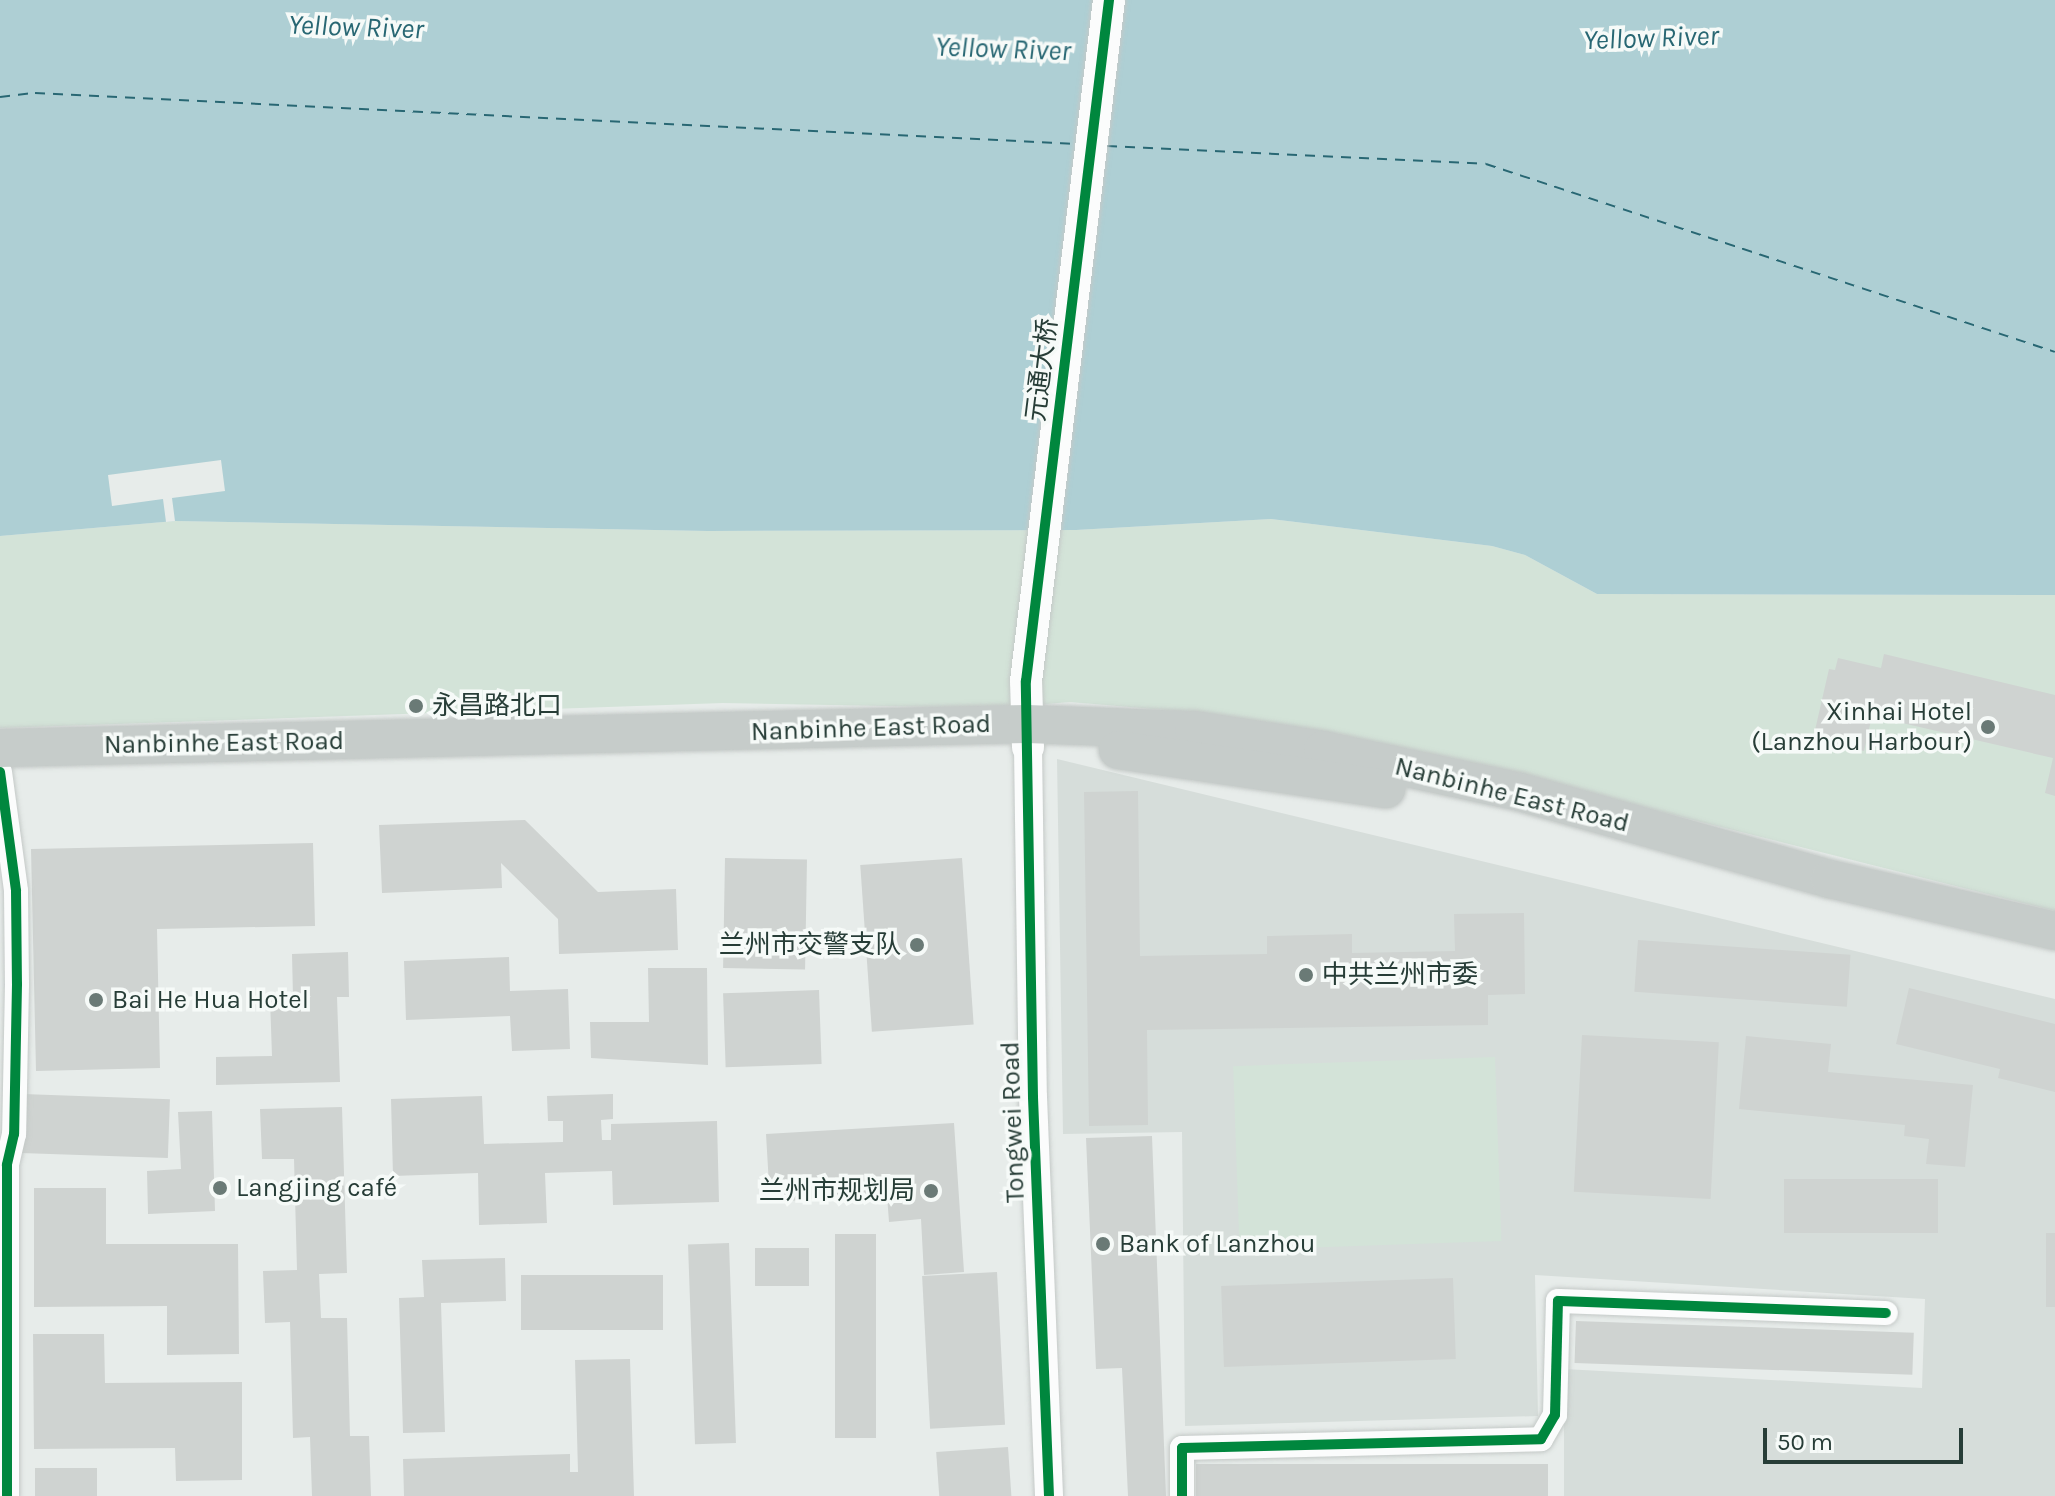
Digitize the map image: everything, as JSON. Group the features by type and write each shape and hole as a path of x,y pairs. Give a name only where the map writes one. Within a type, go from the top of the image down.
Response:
{"highway":[{"name":"Nanbinhe East Road","path":"0,772 1194,730 1323,750 1520,792 1830,879 2055,931"},
{"name":"Nanbinhe East Road","path":"0,748 1027,735 1208,759 1456,801 2055,953"}],"main road":[{"name":"元通大桥","path":"1027,735 1026,681 1109,0"}],"street":[{"name":"Tongwei Road","path":"1027,735 1033,1097 1049,1496"},
{"path":"0,772 16,891 14,1134 4,1167 7,1496"},
{"path":"1182,1496 1182,1448 1541,1439 1555,1415 1558,1301 1886,1313"}],"shaded area":[{"path":"1057,759 2055,999 2055,1496 1564,1496 1564,1369 1922,1388 1925,1299 1535,1275 1538,1416 1185,1426 1182,1132 1063,1134"}],"green space":[{"path":"1271,519 1492,546 1525,555 1597,594 2055,595 2055,911 1431,754 1213,714 1070,702 996,708 723,703 0,728 0,536 175,521 708,531 1076,530"},
{"path":"1495,1057 1501,1241 1240,1250 1233,1066"}],"water":[{"name":"Yellow River","path":"0,0 2055,0 2055,595 1597,594 1525,555 1492,546 1271,519 1076,530 708,531 175,521 0,536"}],"pier":[{"path":"221,460 225,491 172,498 175,521 166,522 163,499 112,506 108,475"}],"building":[{"name":"Xinhai Hotel (Lanzhou Harbour)","path":"1884,654 2055,695 2055,796 2045,793 2053,758 1872,716 1864,751 1813,739 1829,669 1835,670 1838,658 1881,668"},
{"name":"中共兰州市委","path":"1138,791 1140,956 1267,954 1267,936 1352,934 1352,953 1455,951 1454,914 1524,913 1525,994 1488,995 1488,1025 1147,1030 1148,1125 1089,1126 1084,792"},
{"path":"525,820 598,892 676,889 678,950 559,954 558,919 501,863 502,888 382,893 379,825"},
{"name":"Bai He Hua Hotel","path":"313,843 315,926 157,929 160,1068 36,1071 31,849"},
{"path":"725,858 807,859 805,969 723,968"},
{"name":"兰州市交警支队","path":"962,858 974,1025 872,1032 860,865"},
{"path":"1638,940 1850,955 1847,1007 1634,992"},
{"path":"348,952 349,997 337,997 340,1082 216,1085 216,1057 272,1056 270,999 293,998 292,954"},
{"path":"509,957 510,991 568,989 570,1049 512,1051 510,1016 406,1020 404,961"},
{"path":"648,968 707,968 708,1065 591,1058 590,1022 649,1022"},
{"path":"1909,988 2055,1024 2055,1092 1998,1078 2000,1069 1896,1044"},
{"path":"819,990 822,1064 726,1067 723,993"},
{"path":"1582,1035 1719,1042 1711,1199 1574,1192"},
{"path":"1746,1036 1831,1044 1828,1072 1973,1085 1965,1167 1926,1164 1929,1139 1904,1136 1905,1125 1739,1109"},
{"path":"23,1094 170,1099 168,1158 21,1153"},
{"path":"613,1094 613,1119 601,1120 602,1140 611,1140 611,1124 717,1121 719,1202 613,1205 612,1171 545,1173 547,1223 479,1225 478,1173 393,1176 391,1099 482,1096 484,1144 563,1142 563,1121 548,1121 547,1096"},
{"path":"342,1107 347,1273 319,1274 321,1318 347,1318 350,1436 369,1436 371,1496 312,1496 310,1437 293,1438 290,1322 265,1323 263,1271 297,1270 294,1159 262,1159 260,1109"},
{"path":"212,1111 215,1211 148,1214 147,1171 181,1169 178,1112"},
{"path":"954,1123 964,1272 924,1275 921,1219 889,1222 887,1195 770,1202 766,1134"},
{"path":"1152,1136 1166,1496 1128,1496 1122,1368 1096,1369 1086,1138"},
{"path":"1784,1179 1938,1179 1938,1233 1784,1233"},
{"path":"34,1188 106,1188 106,1244 238,1244 239,1354 167,1355 167,1306 34,1307"},
{"path":"2046,1233 2055,1233 2055,1307 2046,1307"},
{"path":"835,1234 876,1234 876,1438 835,1438"},
{"path":"729,1243 736,1443 695,1444 688,1244"},
{"path":"755,1248 809,1248 809,1286 755,1286"},
{"path":"505,1258 506,1301 441,1303 445,1432 403,1433 399,1298 424,1297 422,1260"},
{"path":"997,1272 1005,1425 930,1429 922,1276"},
{"path":"521,1275 663,1275 663,1330 521,1330"},
{"path":"1453,1278 1456,1359 1224,1367 1221,1286"},
{"path":"1576,1321 1914,1333 1912,1375 1575,1363"},
{"path":"33,1334 104,1334 105,1383 242,1382 242,1480 176,1481 175,1448 34,1449"},
{"path":"630,1359 634,1496 404,1496 403,1459 570,1454 570,1472 578,1472 575,1360"},
{"path":"1008,1447 1011,1496 939,1496 936,1452"},
{"path":"1196,1464 1548,1464 1548,1496 1196,1496"},
{"path":"35,1468 97,1468 97,1496 35,1496"}],"ferry route":[{"path":"0,97 35,93 1077,144"},
{"path":"1107,146 1486,164 2055,352"}],"cycle path":[{"path":"1049,1496 1033,1097 1026,681 1109,0"},
{"path":"0,772 16,891 17,984 14,1134 7,1165 7,1496"},
{"path":"1182,1496 1182,1448 1541,1439 1555,1415 1558,1301 1886,1313"}],"place":[{"name":"永昌路北口","path":"416,706"},
{"name":"Xinhai Hotel (Lanzhou Harbour)","path":"1988,727"},
{"name":"兰州市交警支队","path":"917,945"},
{"name":"中共兰州市委","path":"1306,975"},
{"name":"Bai He Hua Hotel","path":"96,1000"},
{"name":"Langjing café","path":"220,1188"},
{"name":"兰州市规划局","path":"931,1191"},
{"name":"Bank of Lanzhou","path":"1103,1244"}]}
